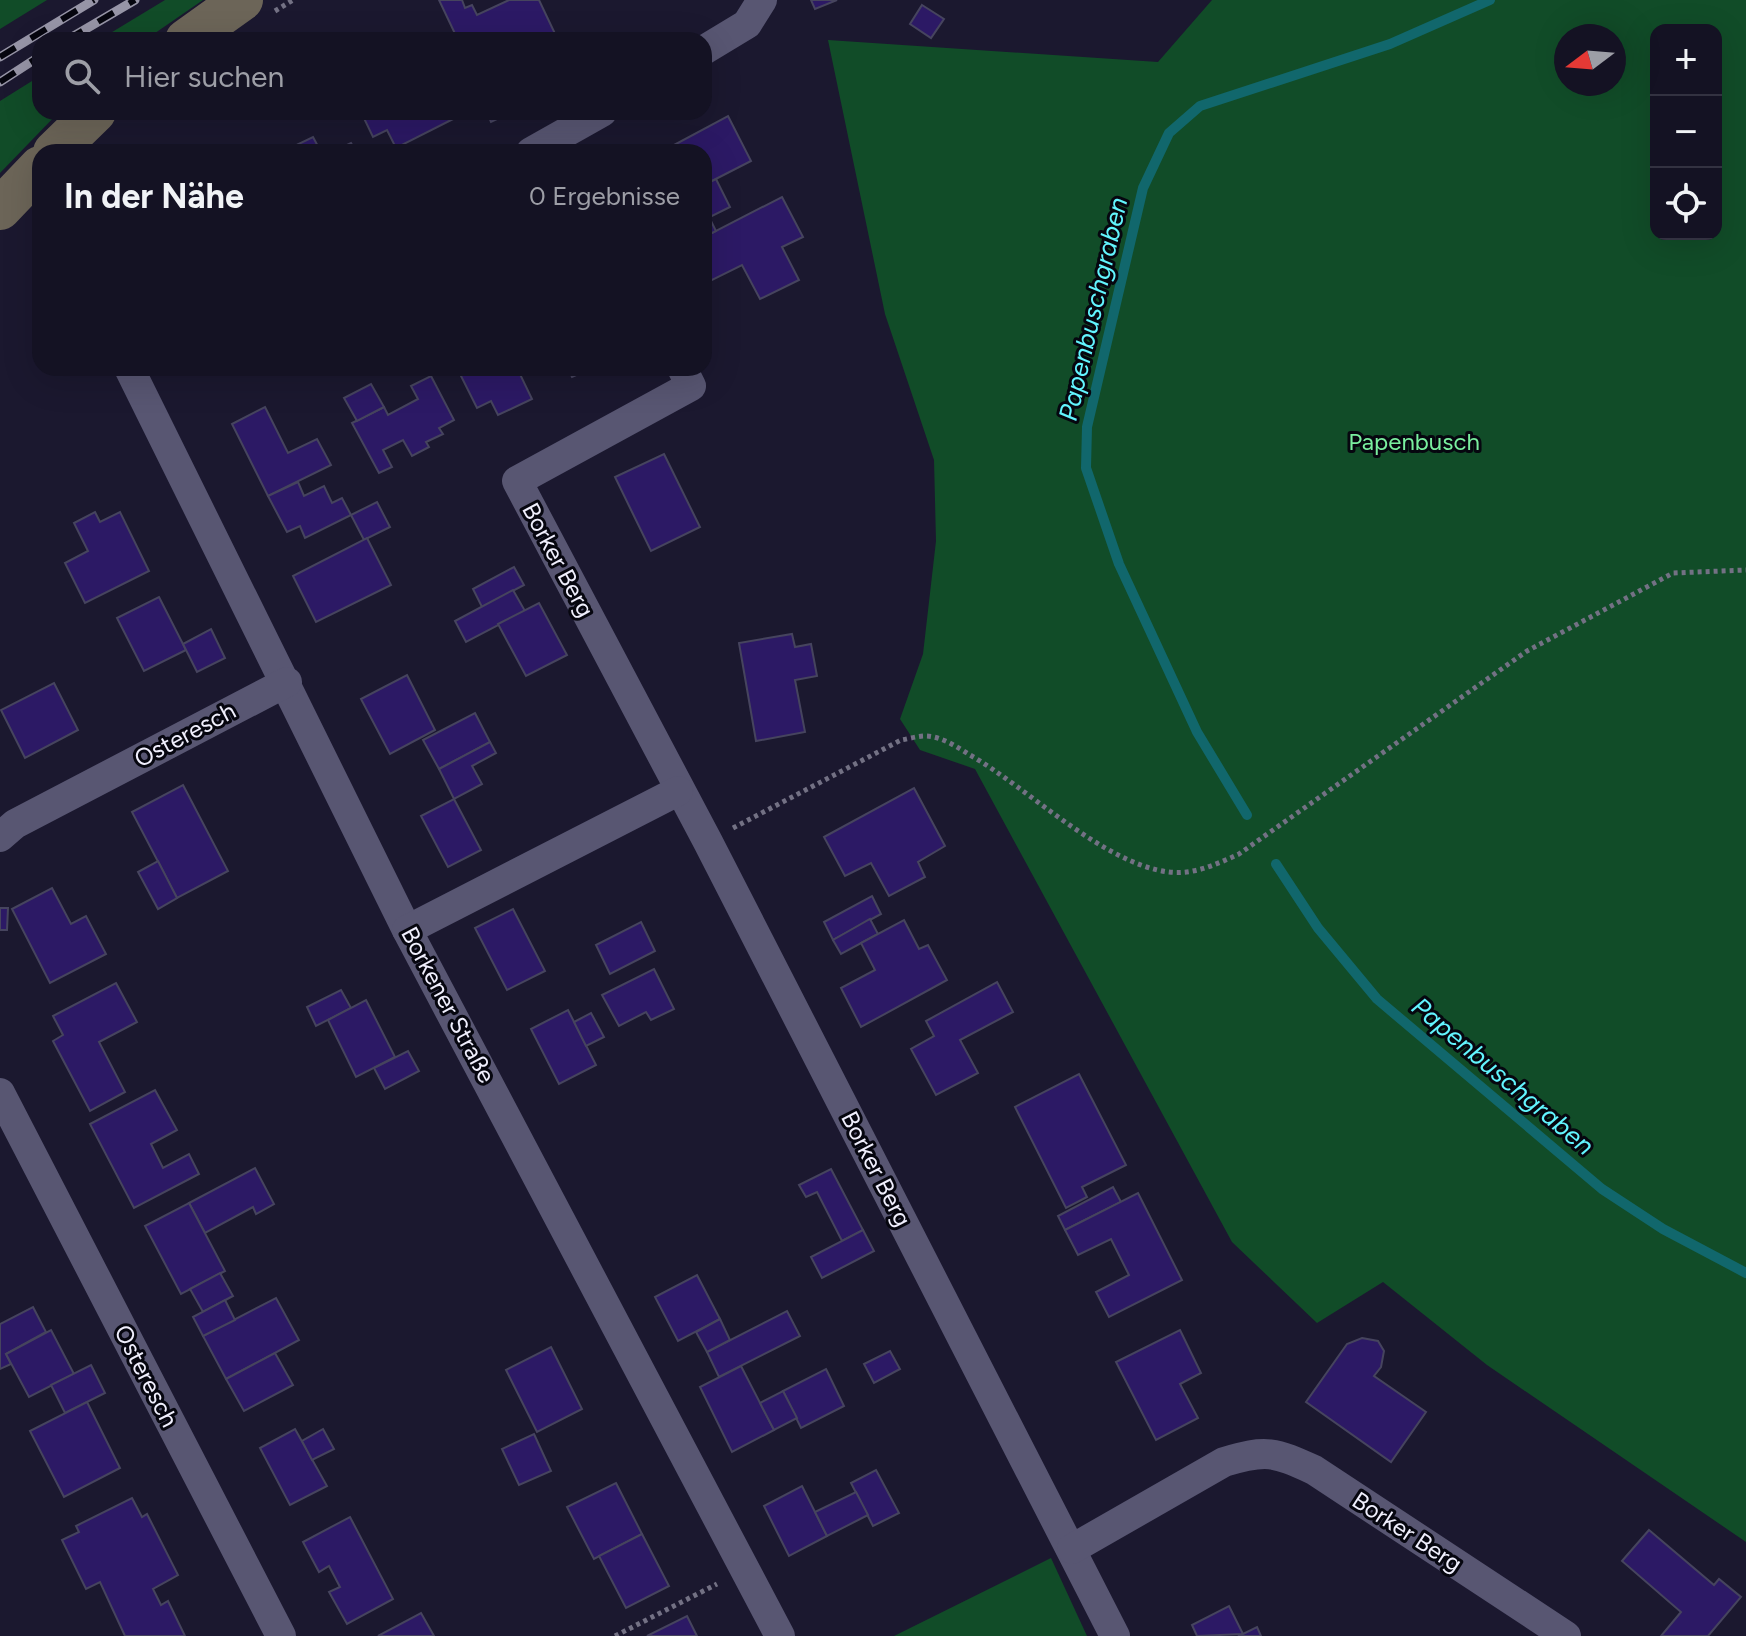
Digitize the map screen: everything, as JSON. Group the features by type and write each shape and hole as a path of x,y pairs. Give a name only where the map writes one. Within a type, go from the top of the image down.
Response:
{"street":[{"path":"197,32 242,0"},
{"path":"712,45 747,24 762,0"},
{"path":"67,144 88,120"},
{"path":"573,142 594,120"},
{"path":"0,209 32,182"},
{"name":"Borkener Straße","path":"133,376 407,930 780,1636"},
{"name":"Borker Berg","path":"686,376 691,386 517,481 678,791 708,842 1115,1636"},
{"name":"Osteresch","path":"0,837 15,824 287,682"},
{"path":"407,930 678,791"},
{"name":"Osteresch","path":"4,1112 281,1636"},
{"name":"Borker Berg","path":"1072,1549 1224,1462 1250,1454 1277,1453 1314,1470 1566,1636"}],"path":[{"path":"708,842 901,740 926,736 947,742 1007,776 1048,809 1125,859 1169,872 1203,870 1239,854 1527,651 1673,573 1746,570"},
{"path":"615,1636 745,1570"}],"green space":[{"path":"0,0 47,0 0,29"},
{"path":"165,0 203,0 157,32 112,32"},
{"name":"Papenbusch","path":"1212,0 1746,0 1746,1542 1487,1365 1383,1282 1317,1323 1232,1242 975,769 920,750 900,719 923,654 936,541 934,460 885,314 828,40 1158,62"},
{"path":"32,81 32,120 51,120 0,173 0,101"},
{"path":"1051,1558 1087,1636 894,1636"}],"building":[{"path":"439,0 462,0 465,8 472,5 477,15 509,0 539,0 554,32 454,32"},
{"path":"811,0 837,0 815,9"},
{"path":"922,5 944,19 931,38 910,24"},
{"path":"728,116 751,161 712,181 712,144 676,144"},
{"path":"365,120 451,120 404,144 394,144 387,130 373,137"},
{"path":"313,137 317,144 298,144"},
{"path":"716,179 730,207 712,216 712,181"},
{"path":"782,197 803,237 782,247 799,280 760,299 742,265 712,280 712,233"},
{"path":"431,376 454,420 439,428 443,434 426,442 429,447 412,456 403,440 383,450 392,467 379,473 352,423 384,407 388,415 418,399 411,386"},
{"path":"461,376 521,376 532,399 498,415 491,401 477,408"},
{"path":"371,384 384,407 357,421 344,398"},
{"path":"265,407 288,453 317,439 331,465 268,496 232,424"},
{"path":"664,454 700,527 651,551 615,477"},
{"path":"298,482 304,496 324,486 332,503 342,498 351,515 305,538 300,526 287,532 268,496"},
{"path":"377,502 390,527 364,540 351,515"},
{"path":"95,512 100,522 120,512 149,571 85,603 65,563 88,551 74,523"},
{"path":"367,538 391,585 316,622 293,576"},
{"path":"514,567 524,585 482,607 473,589"},
{"path":"513,590 525,611 466,642 455,621"},
{"path":"159,597 186,650 144,671 117,618"},
{"path":"539,603 567,655 526,676 498,624"},
{"path":"211,629 225,658 197,672 183,644"},
{"path":"792,634 795,647 811,644 817,676 795,680 805,732 756,741 739,643"},
{"path":"407,675 435,730 390,754 361,699"},
{"path":"54,683 78,730 25,758 1,710"},
{"path":"475,713 490,742 439,769 423,740"},
{"path":"490,742 496,753 472,766 482,784 454,799 439,769"},
{"path":"183,785 228,871 177,898 132,812"},
{"path":"914,788 945,846 918,862 925,877 889,896 871,863 845,876 824,837"},
{"path":"454,799 481,850 448,867 421,816"},
{"path":"158,861 177,898 158,909 138,872"},
{"path":"52,888 71,924 86,916 106,954 50,983 12,909"},
{"path":"872,896 881,914 833,940 824,922"},
{"path":"0,908 8,908 7,930 0,930"},
{"path":"513,909 545,971 507,990 475,928"},
{"path":"870,919 878,934 841,954 833,940"},
{"path":"904,920 919,949 928,945 947,980 861,1027 841,988 875,970 861,943"},
{"path":"641,922 655,951 610,974 596,945"},
{"path":"654,969 674,1009 651,1020 646,1012 619,1026 602,995"},
{"path":"997,982 1013,1012 960,1040 978,1073 936,1095 911,1049 934,1036 926,1021"},
{"path":"116,983 137,1022 99,1042 125,1092 90,1111 53,1041 63,1035 53,1016"},
{"path":"341,990 351,1008 316,1026 307,1007"},
{"path":"366,1000 395,1057 356,1077 328,1020"},
{"path":"568,1010 596,1065 559,1084 531,1029"},
{"path":"591,1013 604,1037 586,1046 574,1022"},
{"path":"408,1051 419,1071 385,1089 374,1068"},
{"path":"1079,1074 1126,1165 1082,1187 1087,1197 1066,1208 1015,1107"},
{"path":"155,1090 177,1130 151,1144 163,1168 189,1154 199,1174 134,1208 90,1124"},
{"path":"255,1168 274,1204 256,1214 253,1207 205,1233 189,1203"},
{"path":"831,1169 863,1230 842,1241 817,1192 806,1197 799,1185"},
{"path":"1113,1187 1121,1202 1065,1230 1058,1216"},
{"path":"1138,1193 1182,1280 1109,1317 1096,1292 1129,1275 1111,1239 1078,1255 1065,1230"},
{"path":"189,1203 225,1271 181,1294 145,1226"},
{"path":"863,1230 874,1251 822,1278 811,1257"},
{"path":"220,1273 233,1296 203,1312 190,1289"},
{"path":"697,1275 720,1319 678,1341 655,1297"},
{"path":"276,1298 299,1340 226,1379 203,1336"},
{"path":"225,1300 235,1320 203,1336 193,1317"},
{"path":"33,1307 46,1332 6,1354 11,1364 0,1369 0,1324"},
{"path":"787,1311 800,1336 719,1377 707,1352"},
{"path":"720,1319 730,1340 707,1352 696,1332"},
{"path":"51,1330 74,1374 29,1397 6,1354"},
{"path":"1180,1330 1201,1373 1180,1384 1198,1418 1156,1440 1116,1362"},
{"path":"1362,1338 1378,1341 1384,1351 1381,1367 1374,1376 1426,1412 1391,1462 1306,1402 1347,1344"},
{"path":"551,1347 582,1409 537,1432 506,1370"},
{"path":"890,1351 900,1369 874,1383 864,1364"},
{"path":"275,1353 293,1385 244,1411 226,1379"},
{"path":"91,1365 105,1393 65,1413 51,1385"},
{"path":"741,1366 774,1430 732,1452 700,1387"},
{"path":"826,1369 844,1406 801,1428 783,1391"},
{"path":"783,1391 797,1418 774,1430 760,1403"},
{"path":"87,1402 120,1468 64,1497 30,1431"},
{"path":"295,1429 327,1486 290,1505 260,1448"},
{"path":"323,1429 334,1449 312,1460 302,1441"},
{"path":"534,1434 551,1471 519,1485 502,1449"},
{"path":"876,1470 899,1513 873,1526 851,1483"},
{"path":"616,1483 642,1534 594,1559 567,1507"},
{"path":"802,1486 827,1536 789,1556 764,1506"},
{"path":"856,1492 868,1515 827,1536 815,1512"},
{"path":"132,1498 142,1517 147,1514 178,1575 153,1589 161,1605 168,1601 185,1636 125,1636 100,1582 86,1589 62,1540 79,1532 76,1526"},
{"path":"350,1517 393,1599 347,1624 329,1592 340,1587 329,1566 319,1572 303,1542"},
{"path":"1649,1530 1714,1585 1719,1579 1741,1597 1708,1636 1661,1636 1681,1612 1622,1561"},
{"path":"642,1534 669,1586 626,1608 599,1556"},
{"path":"1229,1606 1243,1634 1197,1636 1192,1625"},
{"path":"421,1613 434,1636 378,1636"},
{"path":"687,1616 697,1636 647,1636"},
{"path":"1257,1627 1261,1636 1238,1636 1243,1634"}],"waterway":[{"name":"Papenbuschgraben","path":"1247,815 1197,732 1119,564 1086,468 1087,427 1143,188 1169,133 1200,106 1390,44 1490,0"},
{"name":"Papenbuschgraben","path":"1276,864 1318,928 1377,999 1602,1189 1663,1229 1746,1273"}],"railway":[{"path":"41,32 94,0"},
{"path":"81,32 135,0"},
{"path":"0,57 32,38"},
{"path":"0,82 32,61"}]}
